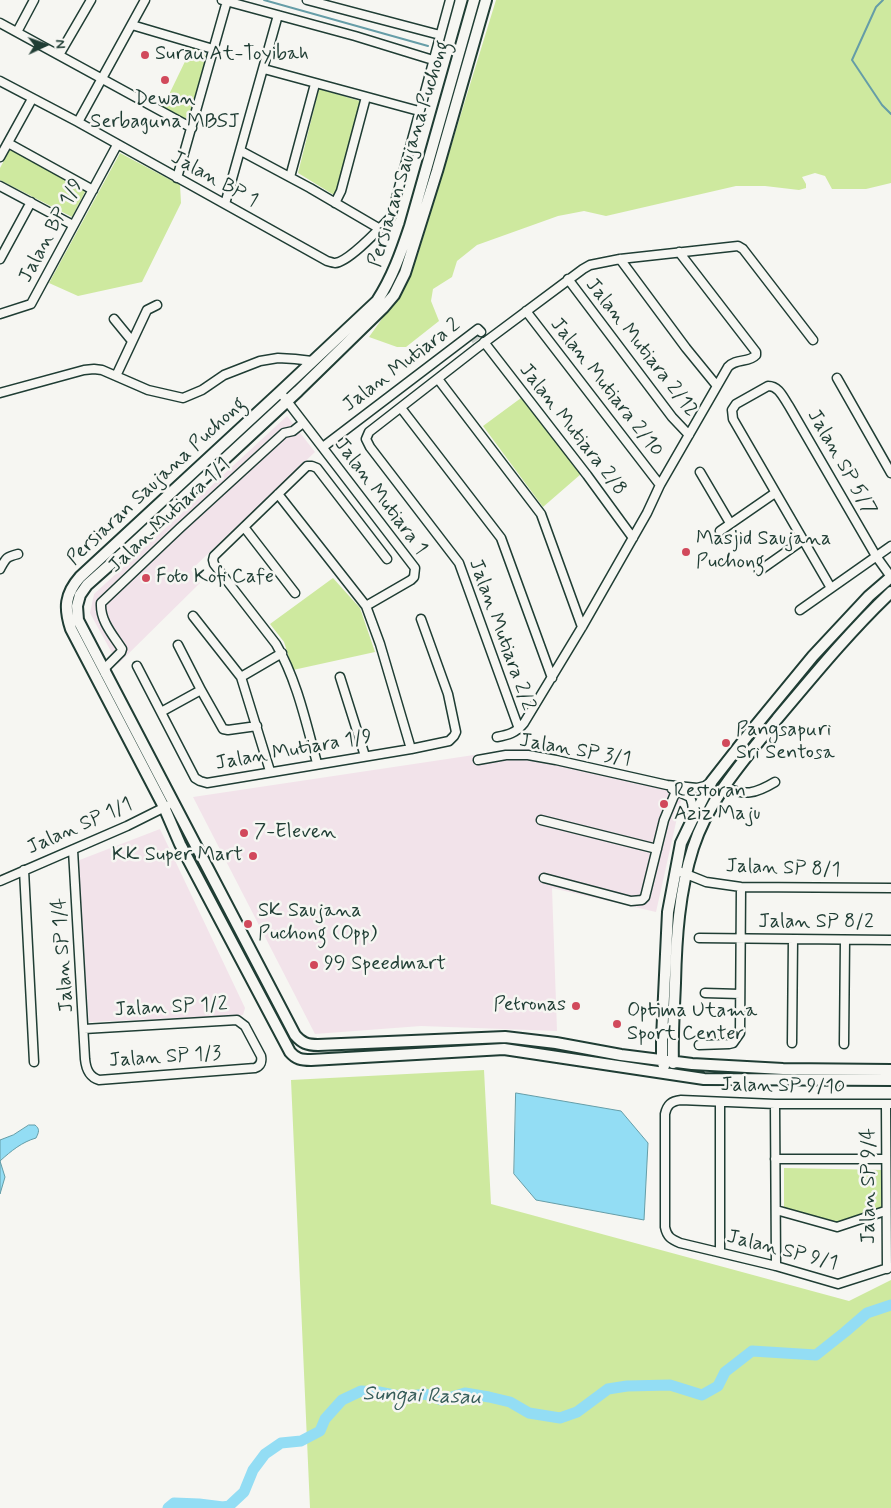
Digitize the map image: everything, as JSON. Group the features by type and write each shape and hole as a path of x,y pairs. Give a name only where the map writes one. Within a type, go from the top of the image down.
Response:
{"street":[{"path":"17,32 34,0"},
{"path":"59,55 91,0"},
{"path":"78,122 145,0"},
{"path":"308,0 331,3 440,35"},
{"path":"241,151 290,176 380,228 391,216 450,0"},
{"name":"Persiaran Saujana Puchong","path":"474,0 402,252 377,301 73,584 68,593 66,603 70,629 295,1035 302,1043 318,1046 489,1037 535,1040 639,1057 704,1079 891,1080"},
{"name":"Persiaran Saujana Puchong","path":"486,0 405,274 394,295 384,308 287,401 87,585 80,595 77,606 78,620 169,805 180,844 290,1052 295,1058 312,1060 504,1049 651,1072 668,1067 692,1064 783,1069 891,1070"},
{"path":"177,178 213,49 224,1 433,60"},
{"path":"226,204 278,15"},
{"path":"0,23 192,128"},
{"path":"132,25 213,49"},
{"path":"264,69 419,111"},
{"name":"Jalan BP 1","path":"0,81 78,122 327,261 335,263 343,260 380,228"},
{"path":"290,176 315,84"},
{"path":"335,203 366,97"},
{"path":"0,157 32,99"},
{"path":"8,143 93,190"},
{"name":"Jalan BP 1/9","path":"0,314 31,304 117,145"},
{"path":"0,186 73,225"},
{"path":"0,259 31,202"},
{"path":"552,678 501,538 401,408 438,379 478,338 526,312 568,279 590,265 620,259 738,246 743,249 813,340"},
{"path":"496,737 512,734 519,729 552,678 648,513 660,485 730,364 755,358 756,352 679,252"},
{"path":"620,259 686,348 717,386"},
{"name":"Jalan Mutiara 2/12","path":"568,279 672,418 689,435"},
{"path":"116,376 147,310 157,305"},
{"name":"Jalan Mutiara 2/10","path":"526,312 660,485"},
{"path":"114,319 132,341"},
{"name":"Jalan Mutiara 2","path":"323,447 478,338"},
{"name":"Jalan Mutiara 2/8","path":"478,338 587,475 633,538"},
{"path":"0,393 84,370 102,370 148,390 182,398 202,390 224,375 260,361 295,358 312,361"},
{"path":"837,378 891,473"},
{"path":"438,379 541,514 582,627"},
{"name":"Jalan SP 5/7","path":"831,588 733,418 732,410 736,404 768,386 778,388 876,556 891,577"},
{"name":"Jalan Mutiara 1","path":"280,392 415,568 412,580 366,606"},
{"name":"Jalan Mutiara 2/2","path":"401,408 369,432 366,439 370,447 459,563 519,729"},
{"name":"Jalan Mutiara 1/1","path":"115,658 122,649 103,619 100,611 101,603 284,433 293,431 303,423"},
{"path":"317,763 292,676 282,653 214,564 214,556 308,466 312,466 317,468 387,559"},
{"path":"700,472 730,523"},
{"path":"720,531 775,493"},
{"path":"278,494 366,606 380,644 411,748"},
{"path":"244,527 295,593"},
{"path":"760,571 803,540"},
{"path":"800,610 891,546"},
{"path":"0,569 7,557 18,554"},
{"path":"668,1067 672,1042 681,843 712,781 748,735 813,656 869,596 891,577"},
{"path":"668,1067 662,1038 668,912 681,872 703,822 724,787 823,664 860,622 891,592"},
{"path":"193,616 241,676 270,771"},
{"name":"Jalan Mutiara 1/9","path":"137,666 195,778 200,782 365,756 448,741 454,736 456,727 448,694 420,619"},
{"path":"178,645 223,729 257,726"},
{"path":"241,676 282,653"},
{"path":"95,655 115,658"},
{"path":"105,672 106,667 115,658"},
{"path":"340,677 365,756"},
{"path":"161,712 201,690"},
{"name":"Jalan SP 3/1","path":"478,760 528,755 666,785 697,788 705,786 712,781"},
{"path":"724,787 739,793 764,788 774,782"},
{"name":"Jalan SP 3/1","path":"666,785 690,797 694,816"},
{"path":"544,878 631,901 642,900 645,897 664,820 676,791"},
{"name":"Jalan SP 1/1","path":"0,881 73,850 169,805"},
{"path":"542,820 657,849"},
{"name":"Jalan SP 1/4","path":"73,850 85,1059"},
{"path":"24,870 34,1062"},
{"name":"Jalan SP 8/1","path":"681,872 706,882 741,887 891,888"},
{"path":"699,1045 728,1044 737,1038 740,1033 741,887"},
{"name":"Jalan SP 8/2","path":"699,938 891,940"},
{"path":"792,1043 793,939"},
{"path":"844,1044 845,940"},
{"path":"705,993 740,994"},
{"name":"Jalan SP 1/2","path":"84,1029 237,1020 245,1026 261,1056 260,1065"},
{"path":"480,1050 489,1037 504,1049"},
{"path":"639,1057 649,1054 654,1050 662,1038"},
{"path":"672,1042 685,1060 692,1064"},
{"name":"Jalan SP 1/3","path":"85,1059 86,1068 89,1073 94,1078 100,1080 255,1068 260,1065"},
{"name":"Jalan SP 9/10","path":"666,1234 665,1114 669,1104 674,1101 774,1104 888,1104"},
{"path":"720,1103 720,1252"},
{"path":"774,1104 776,1266"},
{"name":"Jalan SP 9/4","path":"888,1104 885,1211 889,1268"},
{"path":"775,1159 885,1159"},
{"path":"776,1210 837,1227 885,1211"},
{"name":"Jalan SP 9/1","path":"666,1234 670,1239 680,1243 776,1266 838,1284 889,1268"}],"shaded area":[{"path":"287,416 315,452 191,570 200,583 118,664 90,613 94,594"},
{"path":"514,749 531,749 669,781 681,800 656,912 552,888 557,1031 421,1026 315,1034 193,797"},
{"path":"160,829 245,1008 243,1015 89,1022 77,861"}],"green space":[{"path":"496,0 891,0 891,183 866,189 832,189 825,176 815,173 802,177 806,188 799,190 765,186 736,186 606,216 584,211 558,216 477,245 457,261 452,277 433,289 431,301 439,321 406,347 397,347 369,337 404,288 418,254"},
{"path":"192,47 202,51 206,57 190,117 185,119 163,107"},
{"path":"319,89 360,101 337,191 334,195 298,173"},
{"path":"17,149 87,188 72,217 0,180 0,168 9,151"},
{"path":"120,153 180,185 181,203 142,282 78,296 49,283"},
{"path":"521,398 581,474 543,507 483,426"},
{"path":"333,578 360,608 375,652 293,670 284,642 270,624"},
{"path":"484,1070 491,1204 849,1301 891,1280 891,1508 310,1508 291,1080"},
{"path":"784,1168 885,1170 884,1210 839,1225 784,1210"}],"water":[{"path":"516,1093 621,1111 648,1143 644,1220 536,1200 514,1174"},
{"path":"29,1125 37,1126 38,1134 36,1138 17,1147 0,1161 0,1140 13,1135"},
{"path":"0,1161 5,1177 0,1194"}],"waterway":[{"path":"264,0 428,46"},
{"path":"883,0 876,7 852,60 882,105 891,114"},
{"name":"Sungai Rasau","path":"168,1508 174,1503 229,1506 244,1492 253,1470 265,1454 281,1443 301,1441 320,1431 325,1419 342,1400 361,1391 404,1397 425,1394 442,1400 465,1393 510,1402 529,1413 560,1418 577,1412 608,1389 627,1386 670,1385 702,1395 718,1386 725,1372 752,1351 816,1355 867,1313 891,1305"}],"place":[{"name":"Surau At-Toyibah","path":"145,55"},
{"name":"Dewan Serbaguna MBSJ","path":"165,80"},
{"name":"Masjid Saujana Puchong","path":"686,552"},
{"name":"Foto Kofi Cafe","path":"146,578"},
{"name":"Pangsapuri Sri Sentosa","path":"726,743"},
{"name":"Restoran Aziz Maju","path":"664,804"},
{"name":"7-Eleven","path":"244,833"},
{"name":"KK Super Mart","path":"253,856"},
{"name":"SK Saujana Puchong (Opp)","path":"248,924"},
{"name":"99 Speedmart","path":"314,965"},
{"name":"Petronas","path":"576,1006"},
{"name":"Optima Utama Sport Center","path":"617,1024"}]}
